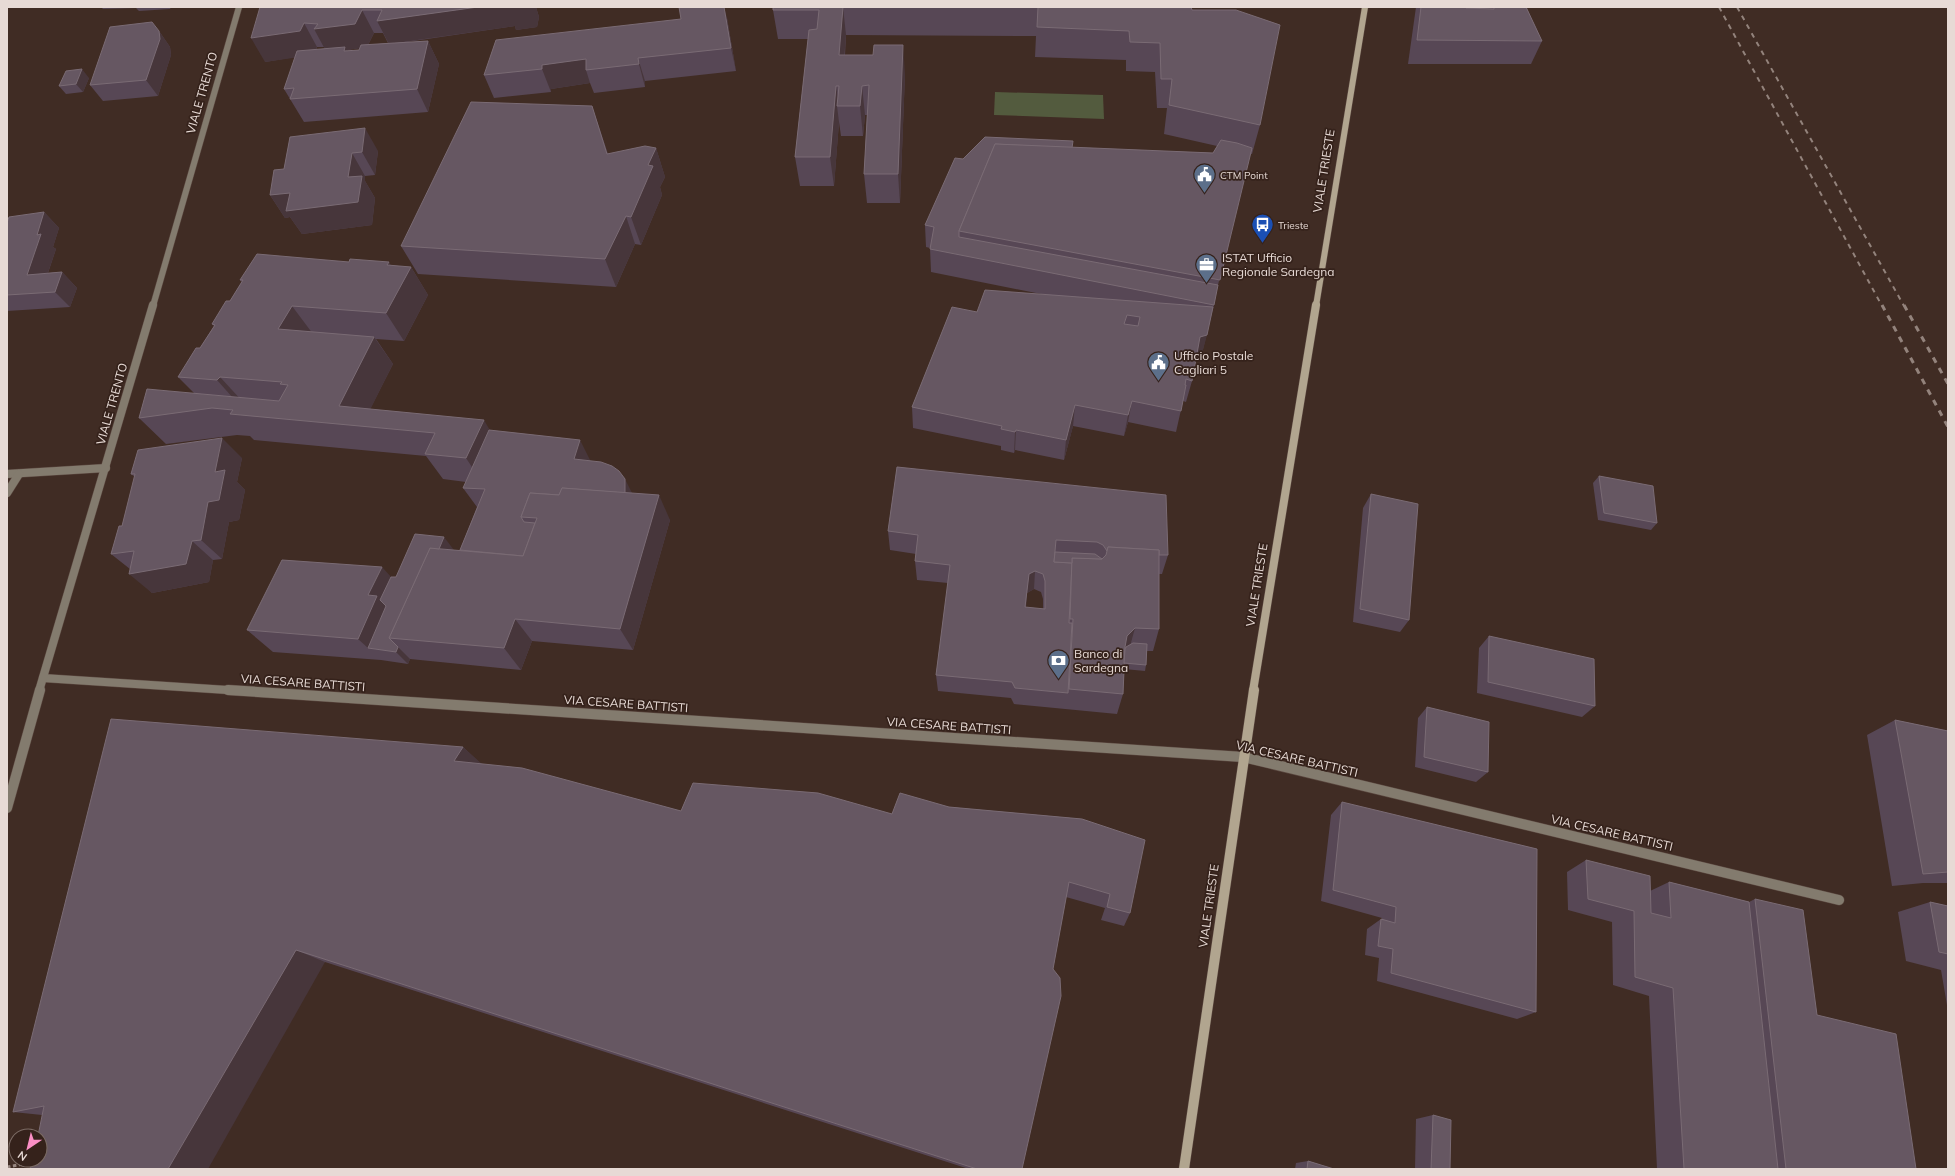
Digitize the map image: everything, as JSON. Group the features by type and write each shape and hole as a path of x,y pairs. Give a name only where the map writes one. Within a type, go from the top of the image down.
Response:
{"main road":[{"name":"VIALE TRIESTE","path":"1184,1169 1243,757 1291,451 1365,7"}],"street":[{"name":"VIALE TRENTO","path":"7,808 43,678 106,468 239,7"},
{"path":"7,474 106,468"},
{"path":"7,493 19,474"},
{"name":"VIA CESARE BATTISTI","path":"43,678 1243,757 1839,900"}],"green space":[{"path":"995,92 1103,95 1104,119 994,115"}],"building":[{"path":"260,7 478,7 377,21 382,10 362,10 355,24 314,29 318,24 304,23 300,31 251,38"},
{"path":"679,7 724,7 731,48 638,58 639,64 586,70 586,59 542,65 542,69 484,75 496,40 681,19"},
{"path":"773,7 843,7 839,55 873,55 874,45 903,45 898,174 864,174 869,85 862,86 860,106 837,106 839,86 836,86 830,157 795,157 809,30 817,29 819,10 773,10"},
{"path":"1038,7 1191,7 1192,10 1236,10 1280,25 1260,125 1169,105 1172,79 1161,79 1160,43 1130,42 1129,31 1037,27"},
{"path":"1421,7 1465,7 1494,9 1494,7 1526,7 1542,41 1417,40"},
{"path":"152,22 159,31 160,39 146,80 90,85 110,27"},
{"path":"428,41 417,89 290,99 294,88 284,89 297,51 345,47 344,51 359,50 361,45"},
{"path":"82,69 76,84 59,86 66,71"},
{"path":"471,102 592,106 607,154 645,146 656,148 648,165 653,166 631,217 626,216 605,259 401,246"},
{"path":"365,128 362,152 352,153 348,177 362,176 358,202 286,211 290,193 270,195 274,170 284,169 290,137"},
{"path":"985,137 1073,141 1072,148 995,144 959,231 959,237 1218,285 1214,305 930,249 934,227 925,225 955,158 963,159"},
{"path":"1221,140 1252,148 1220,280 959,231 995,144 1213,153"},
{"path":"44,212 37,235 41,234 27,275 62,272 55,292 7,295 7,223 9,217"},
{"path":"257,254 349,262 350,259 389,262 387,265 411,267 386,313 292,306 278,329 374,337 339,406 484,420 466,458 425,454 435,433 230,414 233,410 212,408 139,418 147,389 279,401 288,385 280,384 282,382 220,377 217,380 178,377 196,348 200,348 215,325 212,324 226,301 230,301 243,280 240,280"},
{"path":"985,290 1213,307 1207,335 1200,337 1192,381 1186,379 1181,411 1132,401 1128,415 1075,405 1066,440 1016,430 1015,432 1001,429 1002,426 912,407 952,307 977,312","holes":["1127,315 1140,317 1138,326 1124,324"]},
{"path":"489,430 580,440 574,459 601,462 612,466 619,471 625,479 625,493 562,488 559,495 530,493 521,517 524,522 535,523 523,556 460,550 485,489 463,488"},
{"path":"222,438 215,472 225,470 219,500 208,502 201,540 192,541 186,564 129,574 134,551 111,554 119,526 122,526 135,474 131,474 138,450"},
{"path":"897,467 1166,495 1168,555 1159,555 1159,550 1108,547 1107,551 1103,545 1097,542 1056,540 1054,562 1072,563 1069,623 1072,623 1068,693 1015,688 1012,682 936,675 950,565 915,561 918,535 888,531","holes":["1035,571 1043,574 1045,581 1045,609 1025,607 1029,574"]},
{"path":"1599,476 1653,486 1657,523 1604,513"},
{"path":"562,488 659,495 620,629 515,619 504,648 389,638 430,548 523,556 537,518 521,517 530,493 559,495"},
{"path":"1371,494 1418,504 1409,620 1360,609"},
{"path":"415,534 444,537 439,549 430,548 389,638 398,647 396,652 368,648 386,606 380,600 391,577 396,577"},
{"path":"1108,547 1159,550 1159,629 1135,628 1127,636 1125,647 1123,694 1069,689 1073,619 1070,619 1072,558 1102,559 1106,555"},
{"path":"1055,552 1095,554 1102,559 1072,558 1072,563 1054,562"},
{"path":"282,560 382,567 368,595 377,596 358,639 247,630"},
{"path":"1489,636 1594,659 1595,706 1488,682"},
{"path":"1133,643 1147,644 1146,665 1124,663 1125,649"},
{"path":"1427,707 1489,722 1488,772 1424,757"},
{"path":"111,719 463,747 454,761 522,768 681,811 693,783 818,793 892,814 900,793 949,807 1082,819 1145,840 1130,913 1107,907 1110,894 1069,882 1053,969 1060,978 1061,996 1022,1169 977,1169 296,950 168,1169 30,1169 48,1168 48,1128 40,1128 44,1106 13,1112"},
{"path":"1895,720 1948,731 1948,872 1923,874"},
{"path":"1342,802 1537,849 1536,1012 1391,973 1393,949 1378,946 1381,919 1395,923 1396,907 1333,890"},
{"path":"1586,860 1650,876 1651,913 1671,918 1669,882 1749,902 1778,1169 1684,1169 1673,988 1635,977 1634,911 1588,899"},
{"path":"1755,899 1803,910 1817,1015 1896,1034 1916,1169 1786,1169"},
{"path":"1930,902 1948,906 1948,954 1939,952"},
{"path":"1433,1115 1451,1120 1450,1169 1431,1169"},
{"path":"1308,1161 1334,1169 1307,1169"}],"railway":[{"path":"1719,7 1882,306"},
{"path":"1737,7 1904,306"},
{"path":"1882,305 1948,427"},
{"path":"1904,305 1948,384"}],"place":[{"name":"CTM Point","path":"1205,194"},
{"name":"Trieste","path":"1262,244"},
{"name":"ISTAT Ufficio Regionale Sardegna","path":"1207,284"},
{"name":"Ufficio Postale Cagliari 5","path":"1159,382"},
{"name":"Banco di Sardegna","path":"1058,680"}]}
